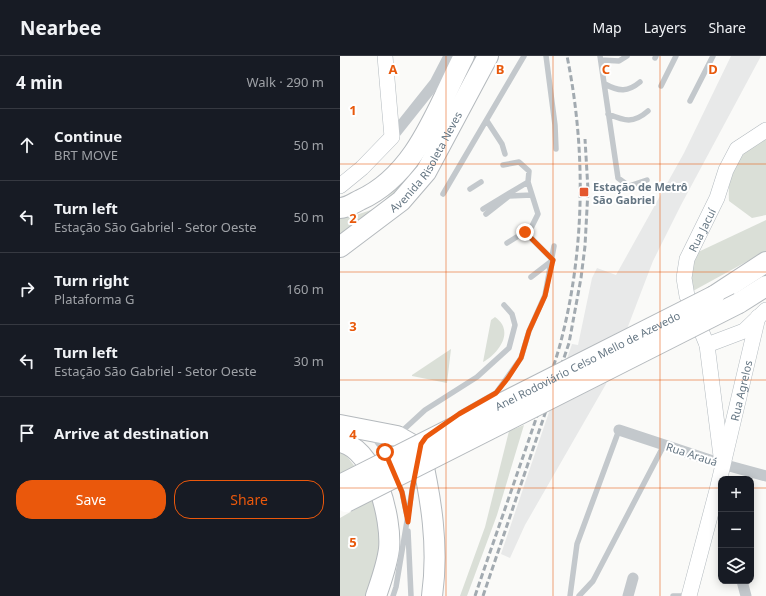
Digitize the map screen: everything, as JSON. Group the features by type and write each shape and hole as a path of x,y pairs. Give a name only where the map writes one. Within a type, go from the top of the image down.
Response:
{"highway":[{"name":"Avenida Risoleta Neves","path":"342,208 376,193 400,170 417,150 464,56"},
{"name":"Avenida Risoleta Neves","path":"340,247 401,200 426,172 488,56"},
{"name":"Anel Rodoviário Celso Mello de Azevedo","path":"342,497 714,296 766,262"},
{"name":"Anel Rodoviário Celso Mello de Azevedo","path":"342,497 739,303 766,286"},
{"path":"340,425 396,436 420,449 428,483 435,534 432,596"},
{"path":"348,446 375,476 388,522 389,549 385,568 376,596"}],"street":[{"path":"385,56 392,137"},
{"path":"340,186 362,168 392,137 435,83 449,56"},
{"name":"Rua Jacuí","path":"722,464 707,345 687,296 684,278 687,258 715,204 726,170 737,149 766,130"},
{"path":"342,208 362,168"},
{"path":"707,345 744,331 762,314"},
{"name":"Rua Agrelos","path":"689,596 762,314"},
{"name":"Rua Arauá","path":"619,430 722,464 766,476"},
{"path":"628,596 633,578"},
{"path":"743,584 746,596"}],"lane":[{"path":"443,194 524,56"},
{"path":"546,56 555,125 556,150"},
{"path":"627,56 619,61 601,58 618,178 629,186 647,180"},
{"path":"661,86 676,56"},
{"path":"690,101 713,56"},
{"path":"605,84 616,90 623,90 632,89 640,82"},
{"path":"608,114 620,120 630,120 638,119 648,112"},
{"path":"487,121 502,144 505,154"},
{"path":"503,165 519,162 529,172 528,182 538,214 531,228 507,243"},
{"path":"470,189 481,182"},
{"path":"528,182 484,211 509,196 532,195"},
{"path":"525,232 553,260"},
{"path":"454,418 496,393 521,358 529,331 545,296 553,260 554,246"},
{"path":"531,277 553,260"},
{"path":"385,452 396,436 425,410 476,378 509,348 515,325 512,314 504,305"},
{"path":"392,596 396,587 421,444 426,437 443,426"},
{"path":"361,429 377,440 391,465"},
{"path":"570,596 577,544 619,430"},
{"path":"579,596 593,581 664,445"},
{"path":"393,472 402,492 408,522 411,596"},
{"path":"673,596 681,596"}],"shaded area":[{"path":"471,56 479,56 443,126 400,195 340,236 340,214 353,216 377,208 409,175"},
{"path":"731,56 761,56 681,205 653,261 606,384 525,525 510,558 501,554 572,344 578,345 592,278 597,268 616,275 684,153"},
{"path":"766,137 766,215 752,218 729,201 730,179 733,170 742,156"},
{"path":"766,220 766,251 693,291 689,281 696,253"},
{"path":"495,317 504,329 504,335 499,347 483,362 491,320"},
{"path":"451,349 447,383 412,376 412,375"},
{"path":"524,425 497,515 467,596 460,596 485,527 509,431"},
{"path":"340,452 345,454 356,468 340,477"},
{"path":"373,499 381,541 376,570 367,596 340,596 340,518"}],"railway":[{"path":"475,596 553,367 561,341 575,271 580,199 580,163 573,91 567,56"},
{"path":"483,596 569,343 581,278 585,246 588,190 585,139"}],"place":[{"name":"Estação de Metrô São Gabriel","path":"584,192"}],"route":[{"path":"385,452 402,492 408,522 412,490 421,444 426,437 459,414 496,393 521,358 529,331 545,296 553,260 525,232"}]}
